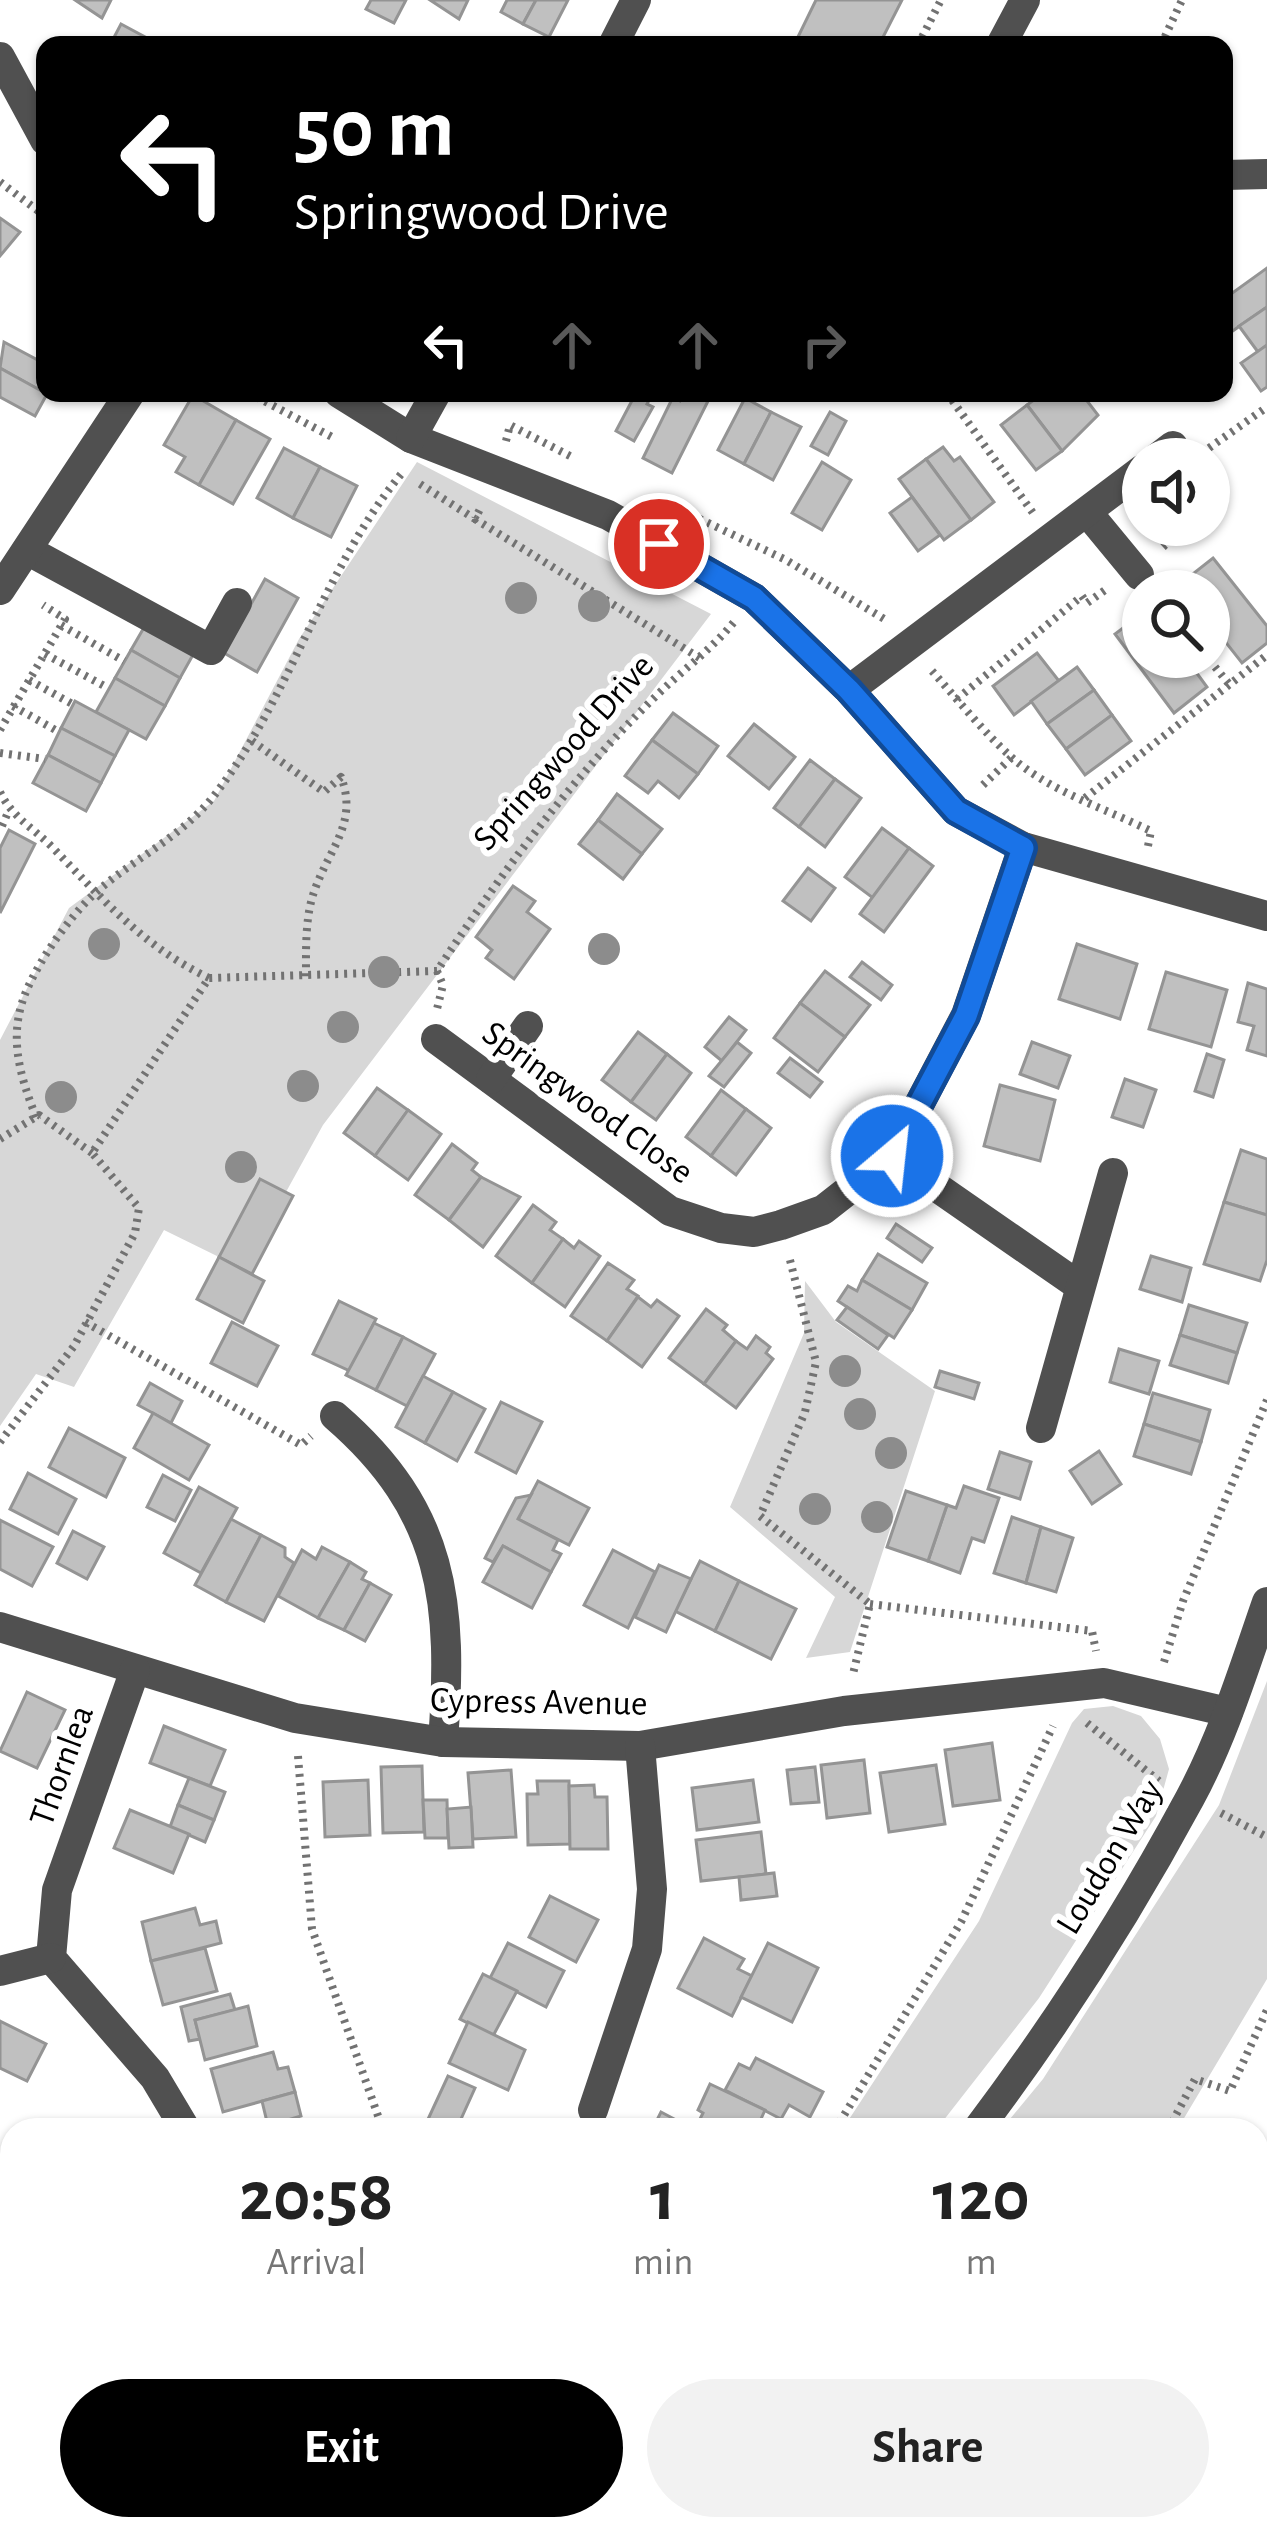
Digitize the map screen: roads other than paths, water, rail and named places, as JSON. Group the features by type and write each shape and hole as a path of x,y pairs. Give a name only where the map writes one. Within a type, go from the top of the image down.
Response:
{"street":[{"path":"618,36 636,0"},
{"path":"1006,36 1025,0"},
{"path":"0,57 36,123"},
{"path":"1233,175 1267,174"},
{"path":"0,590 38,556 125,402"},
{"path":"353,402 411,438 608,515 754,598 849,690 956,811 1023,848 1141,877 1267,916"},
{"path":"411,438 431,402"},
{"path":"849,690 1122,485"},
{"path":"1087,512 1135,570"},
{"path":"38,556 211,650 237,603"},
{"name":"Springwood Close","path":"436,1039 670,1211 721,1228 754,1232 782,1225 823,1210 892,1156 966,1016 1023,848"},
{"path":"491,1078 528,1026"},
{"path":"892,1156 1078,1285"},
{"path":"1041,1428 1113,1173"},
{"path":"335,1416 364,1440 409,1499 443,1584 449,1649 443,1742"},
{"name":"Loudon Way","path":"985,2118 1030,2060 1191,1797 1228,1712 1267,1602"},
{"name":"Cypress Avenue","path":"0,1627 295,1718 443,1742 640,1746 844,1711 1104,1683 1228,1712"},
{"name":"Thornlea","path":"51,1958 57,1890 135,1670"},
{"path":"593,2110 647,1948 652,1889 640,1746"},
{"path":"0,1971 51,1958 155,2078 179,2118"}]}
